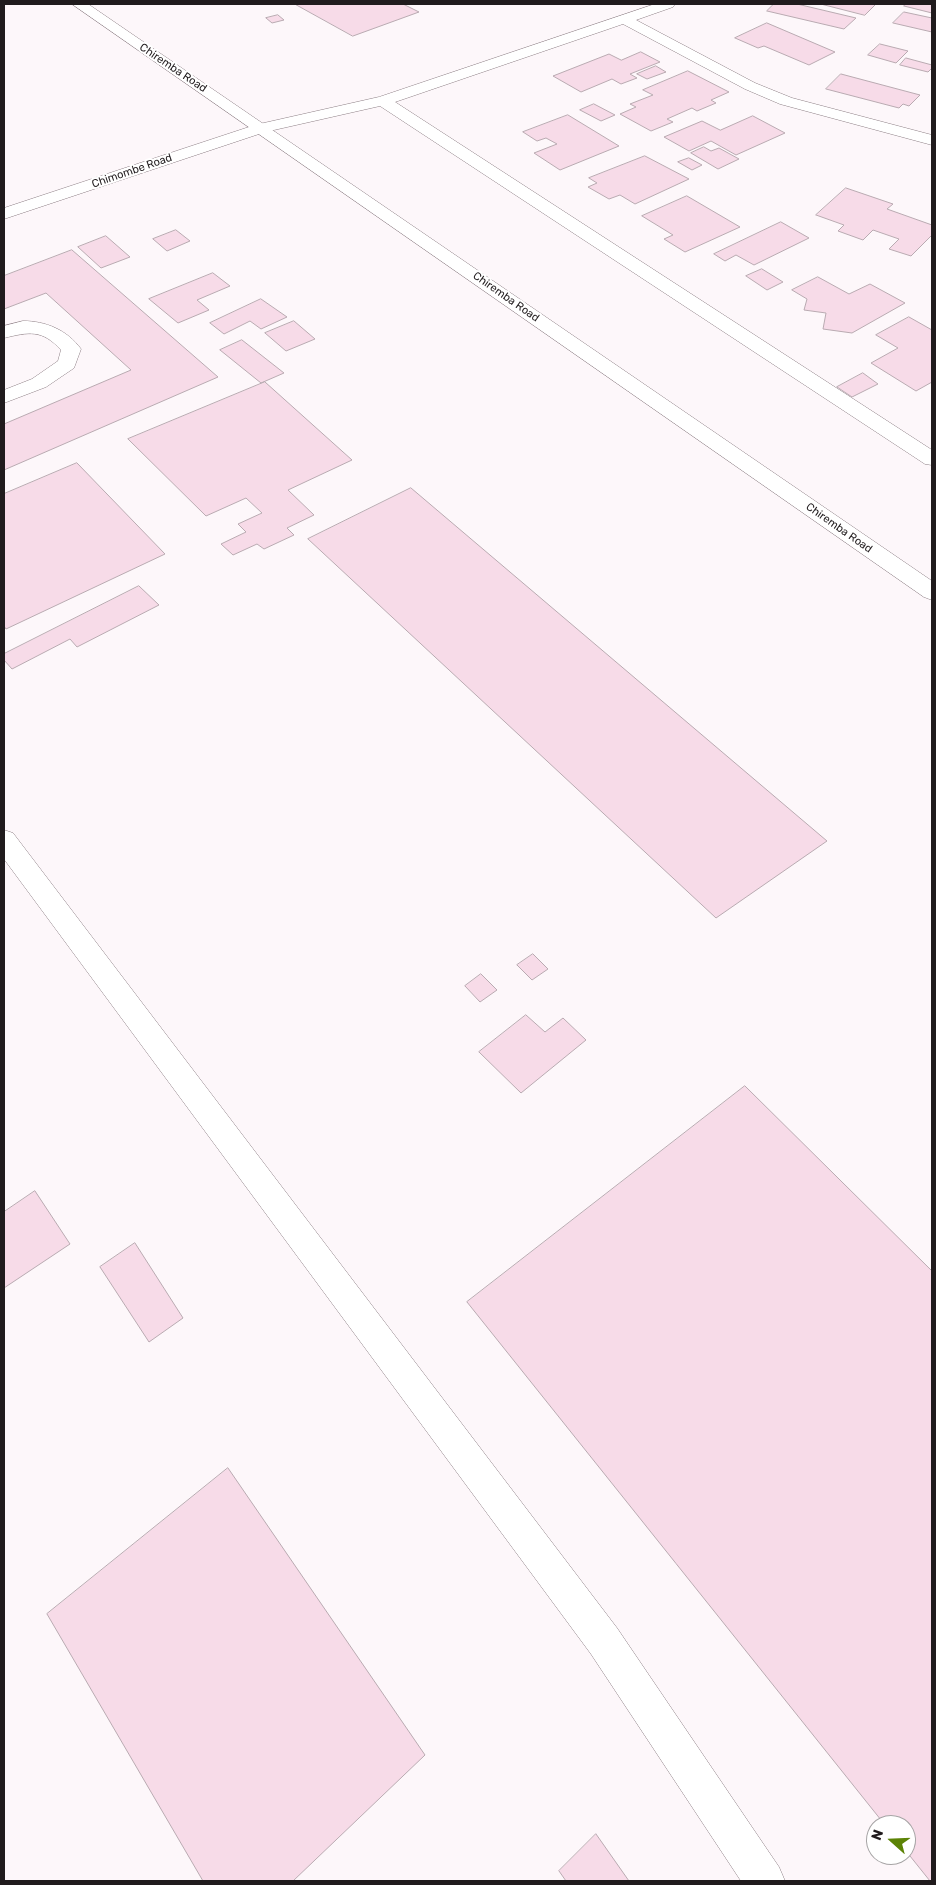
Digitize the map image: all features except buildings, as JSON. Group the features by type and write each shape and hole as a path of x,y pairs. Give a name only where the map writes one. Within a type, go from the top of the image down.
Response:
{"street":[{"name":"Chiremba Road","path":"79,4 932,592"},
{"name":"Chimombe Road","path":"4,214 261,128 383,101 626,20 668,4"},
{"path":"626,20 750,86 786,101 926,139 932,123"},
{"path":"383,101 932,459"},
{"path":"4,332 27,326 43,328 62,338 71,349 67,364 39,383 4,397"},
{"path":"4,840 604,1641 765,1881"}]}
